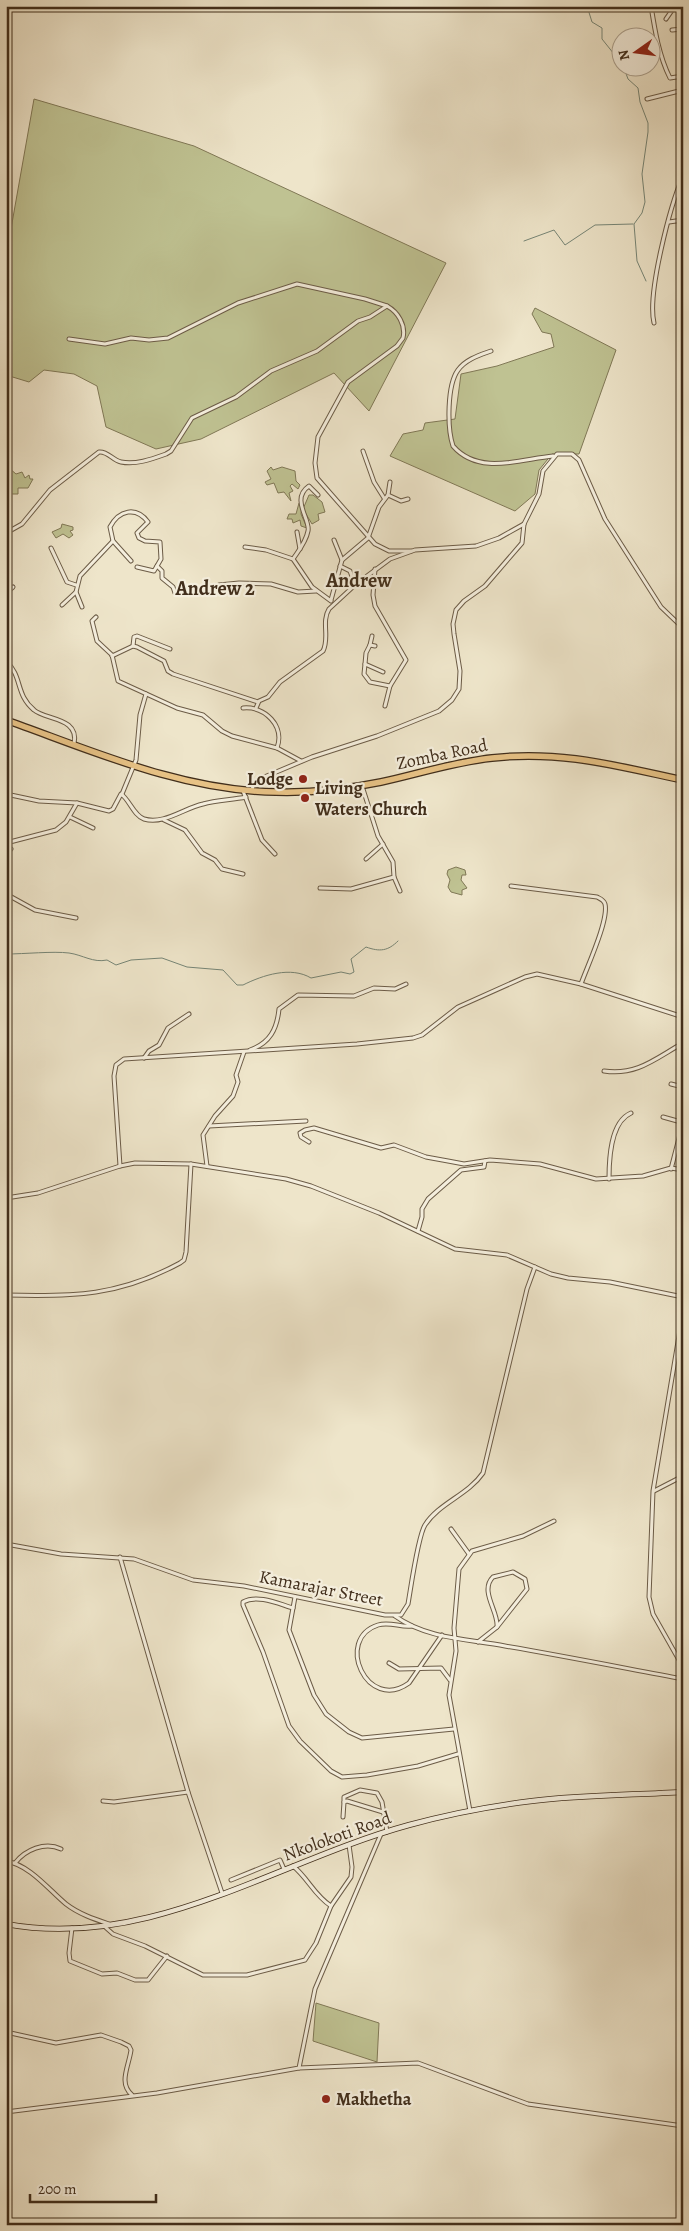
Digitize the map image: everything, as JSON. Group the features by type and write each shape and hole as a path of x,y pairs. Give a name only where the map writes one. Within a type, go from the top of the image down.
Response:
{"highway":[{"name":"Zomba Road","path":"6,720 135,766 195,782 252,791 309,792 362,785 478,760 543,756 603,762 683,780"}],"main road":[{"name":"Nkolokoti Road","path":"6,1924 72,1928 103,1926 168,1912 381,1834 470,1811 560,1798 683,1792"}],"street":[{"path":"651,6 655,37 666,71 670,78 683,76"},
{"path":"666,19 675,6"},
{"path":"672,30 683,29"},
{"path":"647,99 683,90"},
{"path":"654,323 652,312 653,297 669,222 683,176"},
{"path":"669,222 683,220"},
{"path":"68,339 105,344 131,338 149,340 168,338 232,306 297,284 365,299 387,306 396,313 402,322 403,338 398,346 348,382 322,427 316,456 317,478 368,538 389,551 476,546 499,538 524,524"},
{"path":"6,533 22,524 50,490 99,452 106,452 120,462 130,462 166,454 171,451 192,418 236,397 271,371 317,351 358,321 370,317 387,306"},
{"path":"491,351 463,364 454,377 449,415 453,446 467,456 488,464 506,464 554,456 564,452 572,454 579,460 605,519 661,607 683,628"},
{"path":"363,451 374,482 384,498"},
{"path":"252,791 254,783 260,779 301,761 378,736 439,712 446,706 457,692 460,682 460,661 453,627 456,610 464,601 485,586 520,547 524,540 524,524 539,494 543,471 554,456"},
{"path":"256,708 258,702 270,695 280,682 323,651 326,643 325,617 332,602 342,560 368,538 384,498 388,495 390,482"},
{"path":"293,559 300,549 309,527 302,512 304,492 309,486 318,494"},
{"path":"388,495 401,501 408,499"},
{"path":"131,561 113,542 110,528 120,514 132,511 143,515 148,522 137,533 138,538 145,541 160,542 161,559 154,571 138,567"},
{"path":"297,532 300,549"},
{"path":"334,540 342,560"},
{"path":"82,607 76,592 76,585 80,576 113,542"},
{"path":"245,547 266,550 293,559 316,591 332,602"},
{"path":"51,548 67,582 76,585"},
{"path":"332,602 390,558 410,551"},
{"path":"157,566 162,571 162,578 178,593 187,590 206,592 219,585 239,583 272,584 298,592 316,591"},
{"path":"340,566 350,570 355,585"},
{"path":"375,569 373,595 375,606 406,660 390,686 386,706"},
{"path":"6,593 13,587"},
{"path":"62,605 76,592"},
{"path":"96,616 92,621 96,638 110,651 115,663 118,681 177,708 203,715 222,731 236,738 258,741 277,748 301,761"},
{"path":"112,656 133,646 136,636 170,649"},
{"path":"372,636 366,653 364,674 370,682 390,686"},
{"path":"370,645 376,646"},
{"path":"133,646 164,661 170,672 258,702"},
{"path":"6,661 16,672 20,692 25,701 37,713 56,718 66,724 74,735 74,744"},
{"path":"364,664 384,672"},
{"path":"6,794 39,801 77,803 110,811 114,807 119,794 122,794 135,766 140,715 146,694"},
{"path":"243,708 256,708 275,722 280,738 277,748"},
{"path":"362,785 383,844 393,862 394,877 400,891"},
{"path":"243,790 262,840 275,854"},
{"path":"122,794 142,818 163,820 185,830 202,852 215,860 222,869 243,874"},
{"path":"163,820 180,811 203,804 246,797"},
{"path":"6,842 52,832 70,817 77,803"},
{"path":"70,817 93,828"},
{"path":"366,859 383,844"},
{"path":"6,847 11,849"},
{"path":"320,888 351,889 394,877"},
{"path":"511,886 597,897 604,902 606,906 601,931 581,984"},
{"path":"6,894 35,910 76,918"},
{"path":"120,1166 114,1076 116,1065 124,1059 243,1052 413,1038 422,1035 458,1007 532,975 548,976 581,984 683,1017"},
{"path":"243,1052 254,1049 270,1037 278,1026 279,1009 298,996 354,996 374,988 395,989 406,984"},
{"path":"144,1058 149,1051 159,1045 168,1028 189,1014"},
{"path":"604,1071 616,1073 638,1069 654,1062 683,1043"},
{"path":"207,1166 203,1135 233,1096 243,1052"},
{"path":"671,1084 683,1087"},
{"path":"609,1180 610,1148 620,1122 631,1113"},
{"path":"663,1117 682,1122 671,1168"},
{"path":"209,1126 306,1120"},
{"path":"309,1142 301,1138 300,1133 314,1128 373,1147 385,1149 394,1145 426,1157 448,1162 464,1164 485,1161 540,1164 596,1179 609,1180 643,1176 671,1168 683,1170"},
{"path":"6,1198 38,1193 120,1166 147,1161 207,1166 286,1179 311,1186 339,1196 455,1249 507,1255 568,1278 610,1282 683,1297"},
{"path":"418,1232 422,1209 428,1199 460,1170 484,1167 485,1161"},
{"path":"6,1295 48,1296 103,1293 180,1263 184,1260 186,1252 191,1164"},
{"name":"Kamarajar Street","path":"6,1544 61,1554 134,1559 193,1580 244,1586 395,1616 404,1612 408,1604 425,1525 437,1512 468,1490 482,1473 527,1290 535,1267"},
{"path":"683,1312 653,1491 649,1601 653,1614 683,1667"},
{"path":"653,1491 683,1476"},
{"path":"470,1811 458,1754 449,1695 456,1651 454,1639 459,1569 469,1554 479,1548 528,1534 554,1521"},
{"path":"452,1528 469,1554"},
{"path":"120,1557 188,1792 222,1893"},
{"path":"477,1642 497,1627 527,1588 526,1582 521,1575 511,1572 493,1577 490,1581 489,1601 497,1619 497,1627"},
{"path":"295,1597 289,1630 310,1685 326,1714 358,1737 368,1738 454,1730"},
{"path":"293,1608 271,1600 250,1599 243,1602 242,1605 263,1652 289,1726 300,1741 331,1771 342,1776 367,1775 418,1766 458,1754"},
{"path":"395,1616 412,1626"},
{"path":"442,1635 420,1669 403,1687 391,1690 380,1689 365,1678 357,1654 360,1640 377,1625 390,1623 412,1626 442,1635 454,1639 683,1679"},
{"path":"390,1664 399,1670 440,1668 450,1680"},
{"path":"343,1817 346,1796 360,1790 374,1791 379,1795 387,1832"},
{"path":"103,1801 114,1802 188,1792"},
{"path":"344,1802 353,1802 383,1812"},
{"path":"299,2068 315,1989 381,1834"},
{"path":"103,1926 113,1934 166,1956 204,1975 254,1974 304,1960 316,1943 331,1906 352,1872 349,1845"},
{"path":"15,1863 25,1854 40,1847 50,1846 61,1849"},
{"path":"231,1880 280,1860 284,1869"},
{"path":"6,1862 15,1863 47,1886 72,1908 87,1916 112,1924"},
{"path":"293,1866 304,1875 314,1892 331,1906"},
{"path":"72,1928 70,1961 102,1974 117,1973 136,1980 148,1980 166,1956"},
{"path":"6,2032 56,2044 101,2035 129,2046 131,2050 124,2082 126,2089 132,2095"},
{"path":"6,2112 132,2095 299,2068 418,2063 528,2104 683,2126"}],"green space":[{"path":"34,99 194,146 446,263 369,411 334,373 201,439 156,449 106,427 97,386 74,374 44,370 29,382 6,375 6,257"},
{"path":"535,308 616,350 579,454 552,454 539,470 535,494 515,511 390,456 403,434 423,430 425,423 455,419 461,374 497,366 554,347 551,334 542,332 532,314"},
{"path":"271,467 273,470 282,467 295,471 296,481 300,485 298,489 292,484 290,486 293,491 289,493 291,501 284,492 278,493 274,483 267,485 265,482 271,479 267,471"},
{"path":"9,468 16,474 22,472 25,478 29,475 30,479 33,479 28,488 18,488 18,494 11,494 9,490 6,495 6,469"},
{"path":"309,495 313,495 322,502 325,512 318,514 319,520 312,524 303,509"},
{"path":"299,503 302,503 301,514 307,528 301,526 300,520 293,523 292,519 287,519 289,514 296,514"},
{"path":"62,524 73,527 73,530 70,531 73,535 69,538 63,534 56,538 52,532 61,528"},
{"path":"456,867 465,870 466,875 462,875 461,880 467,888 462,890 462,895 451,892 448,887 450,880 447,874 448,870"},
{"path":"316,2003 379,2023 377,2062 313,2041"}],"waterway":[{"path":"587,6 592,22 602,28 602,39 612,52"},
{"path":"628,78 638,88 640,102 648,123 642,174 645,202 642,213 634,224 637,261 646,281"},
{"path":"524,241 554,230 565,245 595,225 633,224"},
{"path":"6,954 69,953 93,960 107,960 116,965 131,960 162,958 187,967 223,970 237,985 243,985 268,975 286,972 303,974 311,978 341,972 350,974 354,972 351,959 366,947 384,950 398,941"}],"place":[{"name":"Lodge","path":"303,779"},
{"name":"Living Waters Church","path":"305,798"},
{"name":"Makhetha","path":"326,2099"}],"district":[{"name":"Andrew","path":"359,580"},
{"name":"Andrew 2","path":"215,588"}]}
